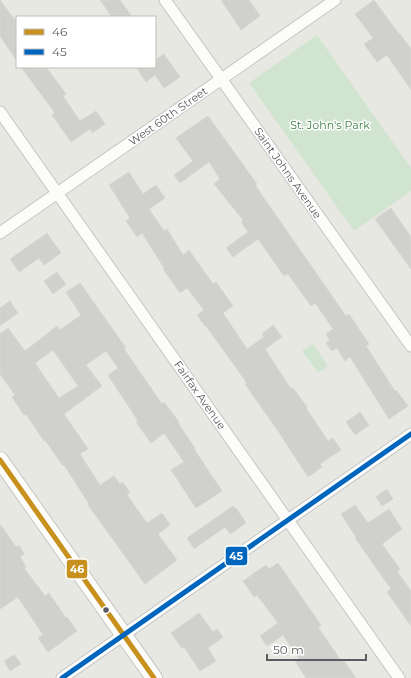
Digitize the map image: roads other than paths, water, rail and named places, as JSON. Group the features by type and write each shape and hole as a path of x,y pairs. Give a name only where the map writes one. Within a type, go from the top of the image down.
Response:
{"street":[{"name":"Saint Johns Avenue","path":"165,0 411,346"},
{"name":"West 60th Street","path":"0,233 335,0"},
{"name":"Fairfax Avenue","path":"0,112 399,678"},
{"path":"62,678 411,434"},
{"path":"0,460 154,678"}],"park label":[{"name":"St. John's Park","path":"330,125"}]}
